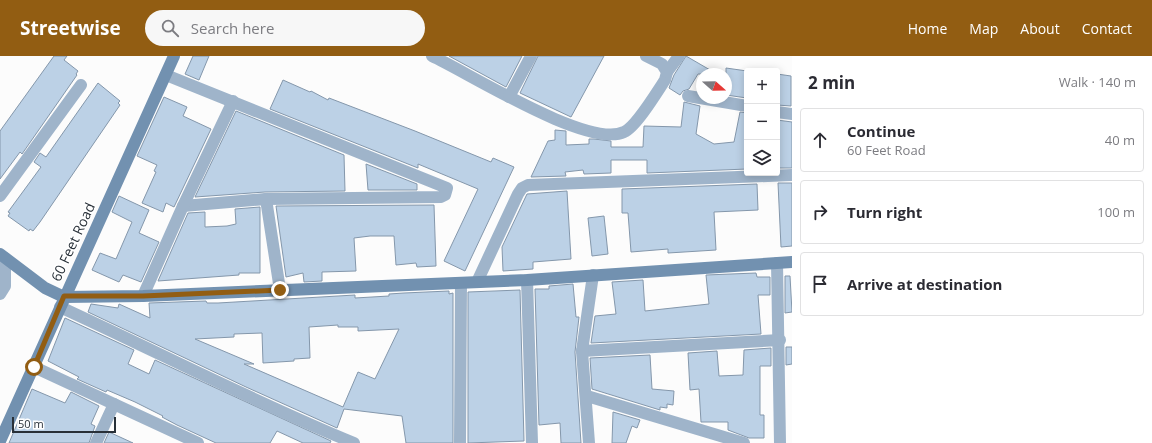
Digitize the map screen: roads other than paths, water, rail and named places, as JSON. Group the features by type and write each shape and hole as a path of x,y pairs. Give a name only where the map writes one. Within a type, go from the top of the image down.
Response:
{"street":[{"name":"60 Feet Road","path":"0,442 174,56"},
{"path":"509,97 531,56"},
{"path":"646,56 662,64 667,72"},
{"path":"439,57 509,97 576,128 593,133 614,134 624,132 633,125 665,80 667,72 679,56"},
{"path":"166,75 234,101 447,188 445,195 441,197 266,199 183,206"},
{"path":"0,196 81,86"},
{"path":"688,96 744,105"},
{"path":"143,296 183,206 234,101"},
{"path":"780,112 792,114"},
{"path":"477,282 518,194 522,188 528,184 792,175"},
{"path":"266,199 280,290"},
{"path":"3,256 62,302 141,344 278,410 354,443"},
{"path":"0,294 5,286 3,256"},
{"path":"62,302 143,296 528,280 792,262"},
{"path":"777,263 780,340 780,443"},
{"path":"589,443 582,351 593,275"},
{"path":"528,280 532,443"},
{"path":"460,443 461,283"},
{"path":"582,351 780,340"},
{"path":"34,367 114,404 183,440 198,443"},
{"path":"586,396 744,443"},
{"path":"96,443 114,404"}]}
